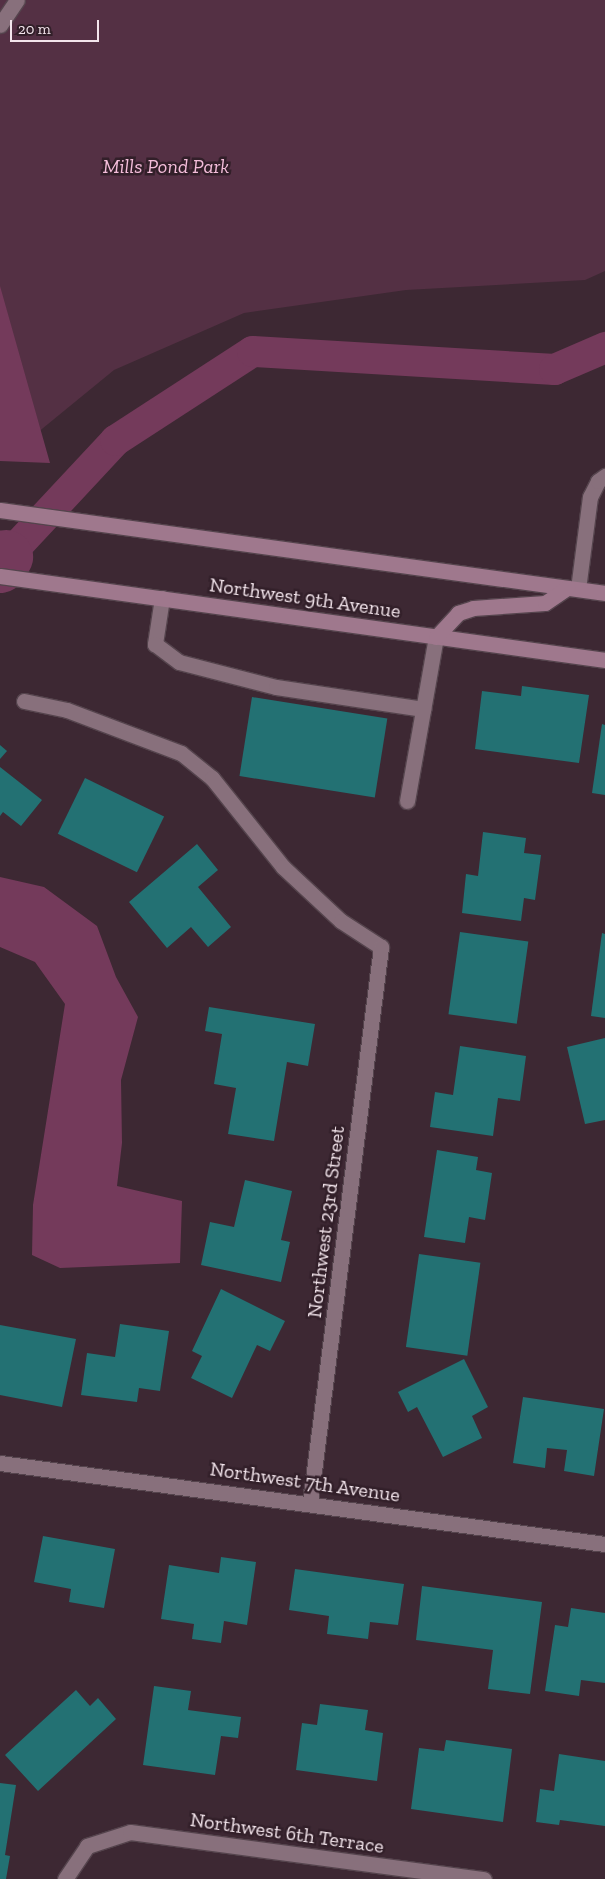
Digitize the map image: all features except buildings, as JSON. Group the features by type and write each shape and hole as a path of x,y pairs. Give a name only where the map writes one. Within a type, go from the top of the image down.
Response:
{"main road":[{"path":"0,510 605,593"},
{"name":"Northwest 9th Avenue","path":"0,576 605,660"},
{"path":"436,637 458,614 473,608 545,603 572,589"}],"street":[{"path":"0,25 17,0"},
{"path":"572,589 590,497 598,481 605,476"},
{"path":"162,598 155,644 179,662 276,687 423,709"},
{"path":"406,801 436,637"},
{"name":"Northwest 23rd Street","path":"24,701 67,710 181,754 212,778 283,868 341,921 381,947 310,1502"},
{"name":"Northwest 7th Avenue","path":"0,1462 310,1502 605,1544"},
{"name":"Northwest 6th Terrace","path":"65,1879 87,1846 130,1832 484,1879"}],"green space":[{"name":"Mills Pond Park","path":"0,0 605,0 605,271 585,280 406,290 244,313 114,370 15,451 0,448"}],"shaded area":[{"path":"0,286 50,463 0,461"},
{"path":"0,877 44,887 97,926 116,977 138,1017 121,1080 122,1143 117,1186 182,1201 180,1263 60,1268 32,1255 33,1205 65,1004 35,962 0,947"}],"waterway":[{"path":"6,557 115,440 252,351 554,369 605,347"},
{"path":"0,566 6,557"}]}
